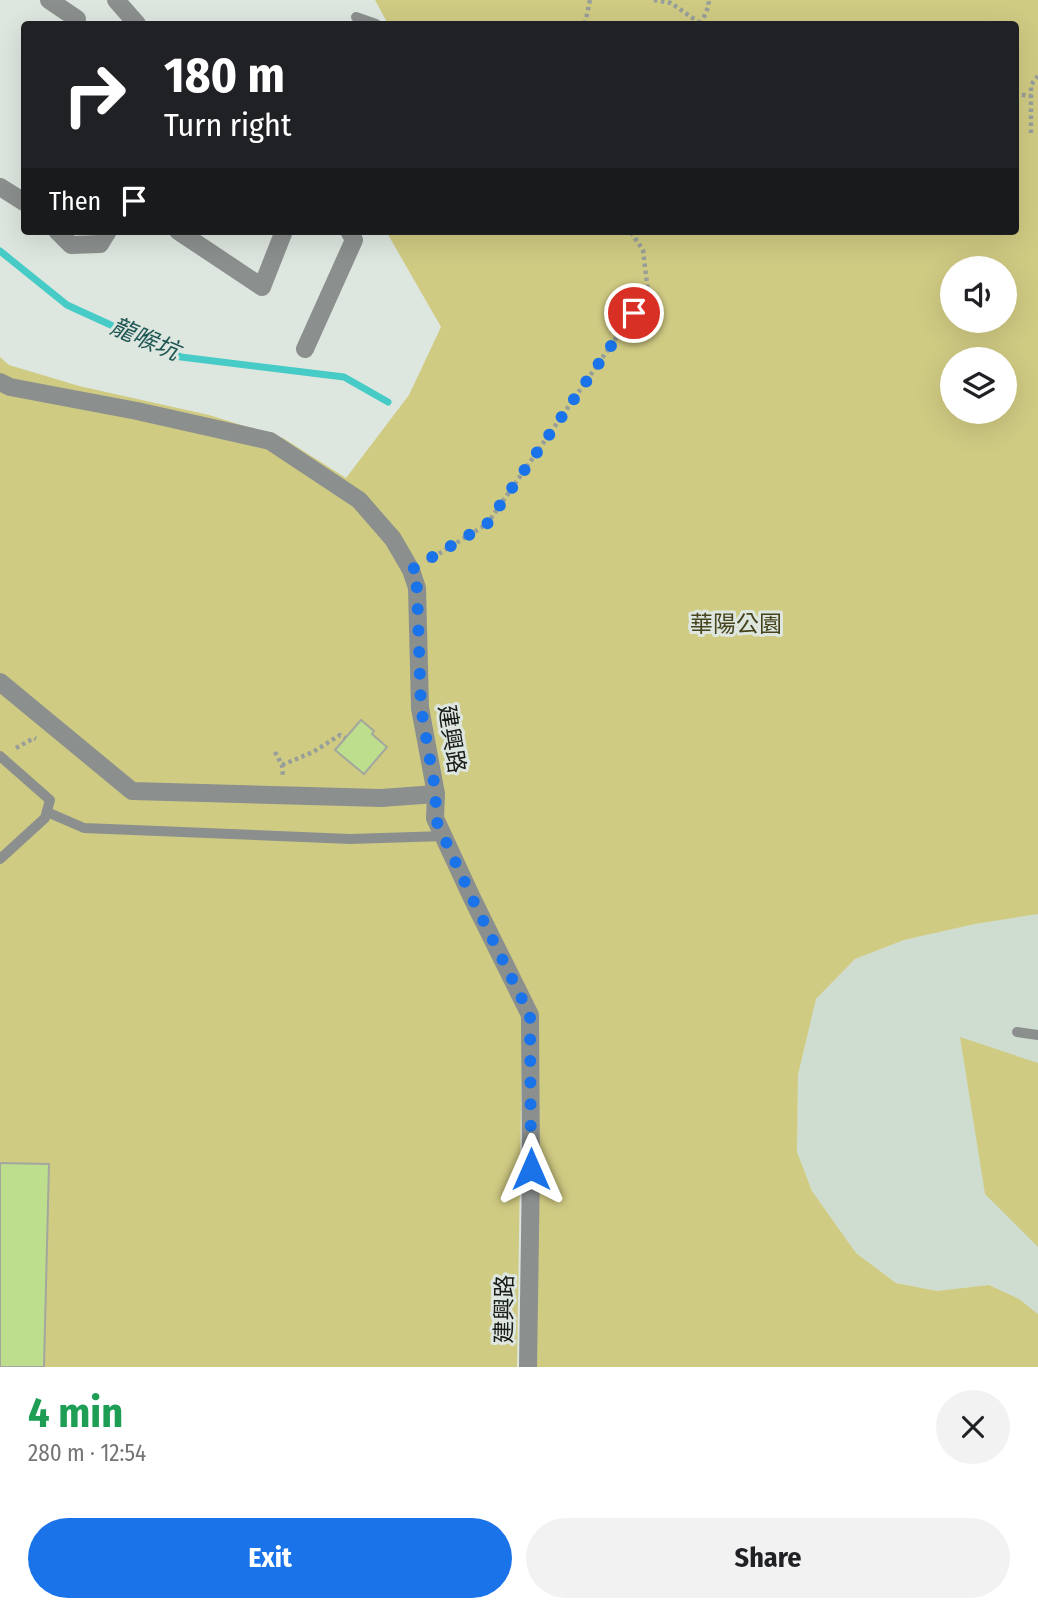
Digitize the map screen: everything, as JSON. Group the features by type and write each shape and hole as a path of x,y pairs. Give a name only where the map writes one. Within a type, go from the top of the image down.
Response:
{"street":[{"path":"49,0 77,19"},
{"path":"116,0 134,21"},
{"path":"0,187 21,200"},
{"path":"61,235 71,245 100,244 106,235"},
{"path":"184,235 262,287 282,235"},
{"path":"305,349 354,240 351,235"},
{"name":"建興路","path":"0,383 270,440 359,500 393,539 411,570 417,588 421,708 436,794 435,818 530,1015 528,1367"},
{"path":"0,682 132,791 381,798 436,794"}],"lane":[{"path":"356,16 368,21"},
{"path":"0,859 45,818 50,800 1,756"},
{"path":"47,812 84,828 350,839 444,836"},
{"path":"1017,1032 1038,1035"}],"path":[{"path":"585,21 590,0"},
{"path":"654,0 671,3 697,21"},
{"path":"702,21 709,5 708,0"},
{"path":"1031,134 1031,85 1038,76"},
{"path":"1019,94 1031,96"},
{"path":"411,570 487,524 648,292 643,250 633,235"},
{"path":"282,765 313,752 340,735 345,738"},
{"path":"1,756 34,738 44,745"}],"shaded area":[{"path":"1038,914 1038,1320 990,1285 937,1291 896,1283 856,1253 812,1191 797,1152 798,1075 816,999 855,959 904,940 975,924"}],"green space":[{"name":"華陽公園","path":"375,0 1038,0 1038,914 975,924 904,940 855,959 816,999 798,1075 797,1152 812,1191 856,1253 896,1283 937,1291 989,1285 1019,1299 1038,1314 1038,1367 532,1367 522,1042 517,1367 0,1367 0,357 9,365 79,386 209,415 283,438 346,478 409,395 441,327 388,235 1019,235 1019,21 386,21"},
{"path":"960,1037 1038,1063 1038,1247 985,1194"}],"building":[{"path":"361,720 387,747 364,774 335,750"},
{"path":"0,1163 49,1164 44,1367 0,1367"}],"waterway":[{"name":"龍喉坑","path":"0,251 67,305 181,357 344,377 388,402"}],"route":[{"path":"531,1169 530,1015 435,818 436,794 421,708 417,588 411,570 487,524 634,313"}]}
